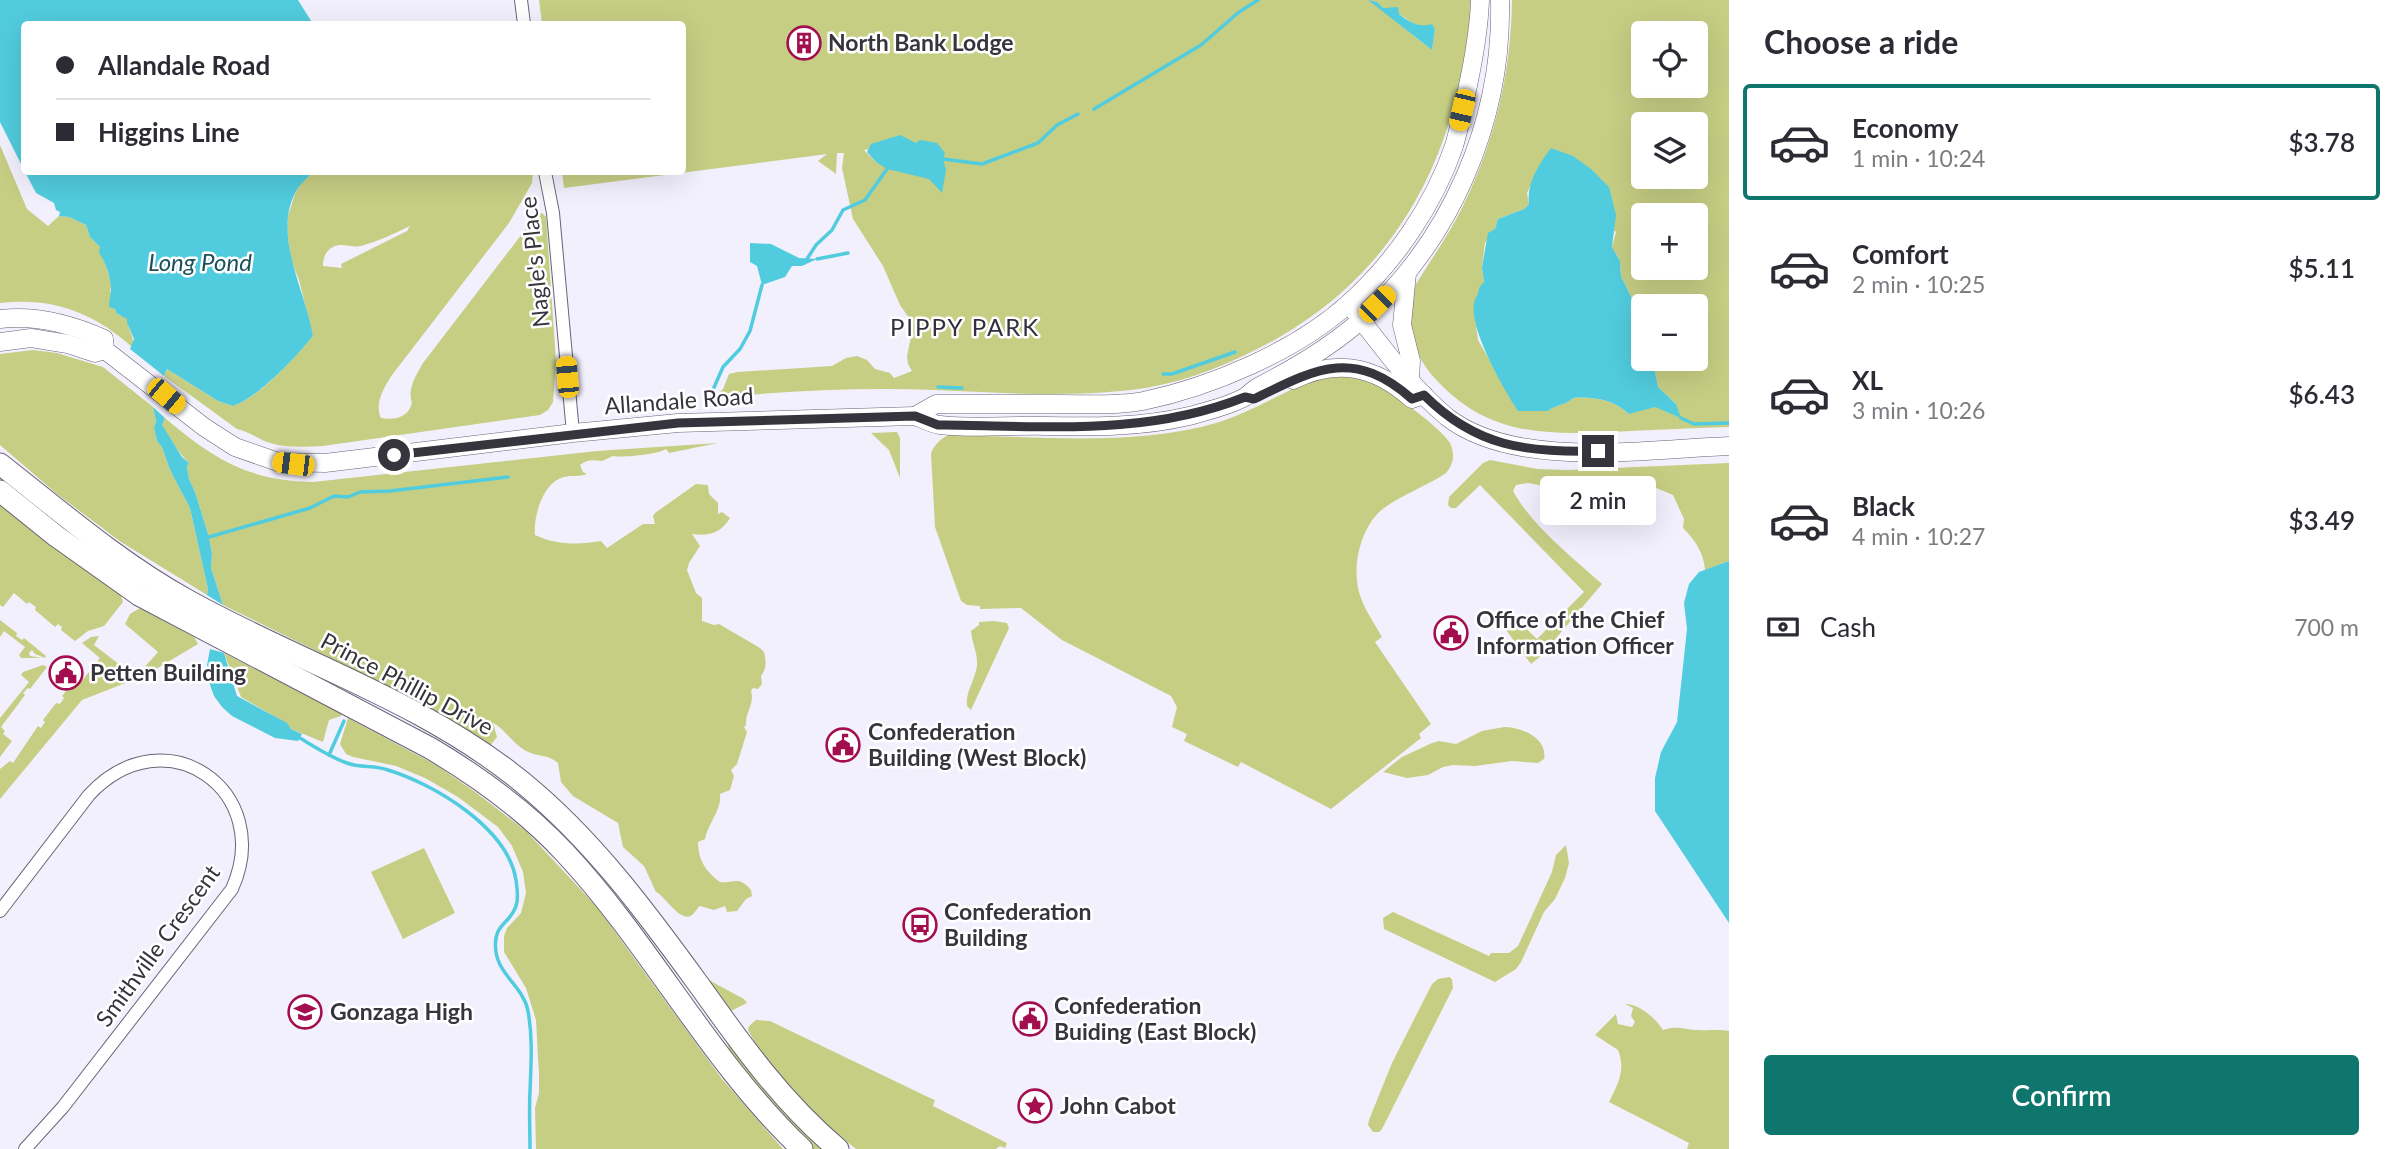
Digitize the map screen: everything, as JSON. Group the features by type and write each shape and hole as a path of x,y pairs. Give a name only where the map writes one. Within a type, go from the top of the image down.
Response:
{"main road":[{"name":"Allandale Road","path":"915,416 936,404 1106,405 1143,401 1172,394 1205,385 1264,358 1303,336 1348,305 1405,239 1433,194 1445,168 1454,145 1470,77 1480,0"},
{"name":"Allandale Road","path":"0,319 25,317 74,327 104,339 106,349 204,427 234,447 264,459 293,464 325,463 573,433 707,421 915,416 938,425 1108,426 1188,416 1245,397 1254,389 1314,356 1361,320 1407,273 1458,192 1484,123 1499,50 1500,0"},
{"path":"1407,273 1402,325 1411,361 1410,379"},
{"path":"1348,305 1424,395 1448,417 1468,431 1500,444 1526,449 1573,452 1729,446"},
{"name":"Allandale Road","path":"0,342 31,338 68,344 95,353 106,349"},
{"path":"1245,397 1254,399 1306,373 1327,368 1360,369 1396,384 1412,399 1424,395"},
{"name":"Prince Phillip Drive","path":"0,464 154,581 225,621 355,682 449,732 501,766 561,815 638,903 774,1085 797,1111 838,1149"},
{"name":"Prince Phillip Drive","path":"0,491 99,568 139,595 430,748 477,776 516,807 565,852 596,889 632,933 738,1078 802,1149"}],"street":[{"path":"521,0 524,21"},
{"name":"Nagle's Place","path":"546,175 553,213 573,433"},
{"name":"Smithville Crescent","path":"0,911 89,795 103,781 134,763 163,760 199,770 221,789 237,814 243,859 232,889 63,1107 25,1149"}],"green space":[{"path":"539,0 1471,0 1465,52 1455,102 1439,150 1419,195 1393,236 1360,274 1322,308 1278,338 1214,369 1181,380 1146,388 1068,394 880,389 713,398 723,389 729,374 737,372 832,366 846,358 857,356 867,360 875,369 890,373 894,378 912,371 907,356 912,332 909,318 900,305 883,266 853,219 842,168 844,153 837,153 836,174 818,161 827,154 686,172 686,21 542,21","holes":["1399,14 1414,24 1435,29 1432,50 1400,25","882,147 909,174 876,162 864,150"]},
{"path":"1512,0 1729,0 1729,427 1559,433 1513,427 1491,420 1471,409 1451,394 1424,364 1411,331 1411,307 1416,284 1458,216 1484,157 1499,106 1508,54","holes":["1537,172 1616,232 1612,247 1620,261 1621,276 1631,297 1631,294 1708,294 1708,371 1655,371 1658,387 1676,404 1640,409 1629,414 1610,402 1595,398 1573,398 1548,411 1518,410 1478,340 1474,303 1484,282 1482,267 1485,243 1495,229 1498,219 1524,209 1529,204 1527,193"]},
{"path":"0,145 27,209 48,226 59,216 69,217 86,225 90,237 100,247 112,286 110,290 116,313 128,319 133,339 132,347 102,325 71,310 37,302 0,303"},
{"path":"309,175 533,175 532,183 509,223 392,375 381,396 379,412 381,418 391,419 407,412 412,403 413,382 423,363 538,213 546,217 556,361 553,402 548,410 540,415 323,446 287,446 267,442 237,429 164,376 167,369 218,401 233,406 265,386 313,336 299,280 291,260 287,229 295,194","holes":["410,226 407,231 341,264 342,268 323,266 326,253 336,246 361,246"]},
{"path":"562,175 665,175 564,188"},
{"path":"33,350 57,353 103,367 153,407 157,441 190,508 208,589 207,595 121,542 57,494 0,445 0,354"},
{"path":"1324,375 1353,375 1379,386 1434,426 1444,435 1453,451 1451,466 1446,473 1391,503 1376,516 1363,537 1357,562 1361,598 1382,637 1375,642 1431,724 1419,734 1421,738 1331,809 1241,762 1238,767 1184,741 1187,734 1172,727 1177,707 1171,696 1062,640 1021,608 980,609 980,606 967,605 961,601 935,527 931,454 938,443 949,435 1118,438 1184,430 1230,418"},
{"path":"165,418 199,445 233,465 290,481 313,482 597,451 718,443 669,453 666,449 649,454 613,456 602,461 591,460 583,463 580,465 587,474 557,480 545,493 538,510 535,535 568,543 601,541 607,548 643,524 655,524 655,513 696,484 708,485 709,494 718,503 718,514 722,512 730,518 714,533 692,534 700,546 687,570 696,593 702,598 702,621 719,624 760,648 764,652 765,664 761,676 762,684 751,691 752,700 744,727 747,732 737,764 731,770 734,776 730,790 720,794 717,811 705,839 698,842 698,848 704,865 715,878 720,882 743,883 751,890 752,896 746,899 737,911 727,912 725,906 714,910 700,906 692,915 683,916 656,892 644,866 623,847 618,823 573,796 561,782 558,763 554,760 526,751 493,723 497,737 490,746 430,707 223,605 211,568 209,537 189,479 189,463 164,429 162,425"},
{"path":"897,432 900,438 900,478 889,450 871,433"},
{"path":"1490,460 1538,469 1567,470 1729,463 1729,561 1705,570 1698,547 1683,528 1684,519 1673,495 1649,485 1630,481 1592,485 1516,485 1513,491 1531,516 1553,540 1602,584 1541,656 1531,664 1501,623 1512,615 1537,639 1584,592 1480,485 1456,508 1448,505 1449,497 1483,463"},
{"path":"0,504 45,541 120,593 123,602 104,626 88,631 75,641 61,630 62,627 58,624 55,627 35,610 36,607 29,602 27,604 14,593 3,607 0,605"},
{"path":"140,608 194,637 198,644 146,675 82,700 0,799 0,769 10,761 13,763 38,726 41,728 45,722 43,720 56,703 60,704 64,698 62,696 76,679 81,682 100,658 82,643 91,637 99,636 94,645 133,675 138,668 143,669 158,652 125,624 130,614"},
{"path":"0,620 17,633 16,636 22,640 24,638 46,656 45,658 32,650 30,656 42,658 21,658 19,655 25,647 4,631 0,637"},
{"path":"979,622 1007,623 1009,628 971,710 967,701 977,661 971,631"},
{"path":"224,653 342,714 329,720 323,742 291,729 241,697"},
{"path":"43,665 47,667 30,689 23,693 25,695 1,727 5,731 3,734 12,741 0,757 0,718 29,682 21,675 23,672"},
{"path":"348,718 436,765 526,831 597,907 722,1079 783,1149 536,1149 535,1108 539,1093 539,1075 536,1020 526,988 504,952 504,936 507,928 521,913 526,893 523,872 512,846 498,827 458,797 425,778 396,766 346,754 340,744"},
{"path":"1504,727 1532,735 1542,745 1544,759 1538,763 1512,761 1475,766 1453,765 1428,775 1407,778 1383,772 1402,757 1432,743 1439,741 1456,744 1482,731"},
{"path":"1566,845 1569,863 1555,899 1544,912 1516,969 1495,982 1384,929 1383,918 1393,912 1489,956 1491,953 1509,953 1518,946 1552,872 1556,855"},
{"path":"424,848 455,913 403,939 371,872"},
{"path":"707,979 744,999 747,1003 731,1011"},
{"path":"1438,979 1452,979 1453,988 1382,1129 1373,1132 1368,1125 1369,1120 1392,1063 1432,984"},
{"path":"1625,1004 1647,1012 1663,1030 1677,1028 1729,1031 1729,1149 1687,1149 1689,1143 1609,1102 1620,1077 1620,1057 1618,1050 1595,1035 1616,1014 1618,1024 1632,1027 1635,1022 1631,1016 1633,1008"},
{"path":"756,1020 770,1021 935,1100 933,1106 1007,1143 1005,1148 856,1149 825,1124 797,1096 761,1053 748,1030"},
{"path":"726,1039 826,1149 813,1149 808,1145 730,1053"}],"water":[{"path":"0,0 298,0 311,21 21,21 21,164 0,122"},
{"path":"1368,0 1377,2 1383,8 1398,7 1399,14 1414,24 1432,24 1435,29 1432,50"},
{"path":"900,135 916,143 920,140 937,143 945,153 943,159 946,170 942,193 929,179 887,169 867,152 871,144"},
{"path":"1551,148 1573,156 1609,187 1616,215 1612,247 1620,261 1621,276 1631,297 1631,371 1655,371 1658,387 1676,404 1681,418 1655,407 1629,414 1610,402 1588,398 1573,398 1548,411 1518,411 1504,388 1488,358 1477,328 1475,301 1484,282 1482,267 1488,233 1495,229 1498,219 1524,209 1529,204 1529,189 1538,167"},
{"name":"Long Pond","path":"27,175 309,175 298,188 290,205 288,223 292,262 313,336 265,385 233,406 218,401 167,369 164,376 130,349 134,339 127,319 109,307 109,275 99,253 100,247 90,237 86,225 69,217 59,216 60,212 56,210 54,203 36,193"},
{"path":"750,243 771,244 799,258 817,259 802,266 792,266 785,277 762,285 757,266 750,262"},
{"path":"153,407 165,418 162,425 182,457 189,463 189,479 209,537 211,568 223,605 207,595 208,589 190,508 157,441"},
{"path":"1729,561 1729,923 1655,811 1655,778 1661,752 1677,722 1687,629 1684,603 1689,584 1699,572"},
{"path":"210,649 224,653 237,696 302,734 298,741 275,738 232,716 222,707 210,685 207,665"}],"waterway":[{"path":"1094,109 1201,45 1239,12 1258,0"},
{"path":"943,159 982,164 1038,143 1057,125 1078,114"},
{"path":"807,259 816,245 832,230 843,210 865,200 887,169"},
{"path":"817,259 848,253"},
{"path":"712,392 723,367 740,349 750,331 762,285"},
{"path":"1163,374 1172,374 1235,352"},
{"path":"938,387 962,388"},
{"path":"1681,418 1694,424 1729,423"},
{"path":"209,537 310,508 334,496 348,497 360,492 508,477"},
{"path":"329,755 344,721"},
{"path":"300,738 341,761 388,770 447,797 484,826 510,861 516,880 516,906 499,930 495,942 498,960 522,995 528,1011 531,1031 530,1149"}],"place":[{"name":"North Bank Lodge","path":"804,43"},
{"name":"Office of the Chief Information Officer","path":"1451,633"},
{"name":"Petten Building","path":"66,673"},
{"name":"Confederation Building (West Block)","path":"843,745"},
{"name":"Confederation Building","path":"920,925"},
{"name":"Gonzaga High","path":"305,1012"},
{"name":"Confederation Buiding (East Block)","path":"1030,1019"},
{"name":"John Cabot","path":"1035,1106"}],"district":[{"name":"PIPPY PARK","path":"965,328"}],"route":[{"path":"394,455 592,431 707,421 915,416 938,425 1126,425 1188,416 1245,397 1254,399 1306,373 1327,368 1360,369 1388,379 1412,399 1424,395 1457,424 1500,444 1536,450 1598,451"}]}
